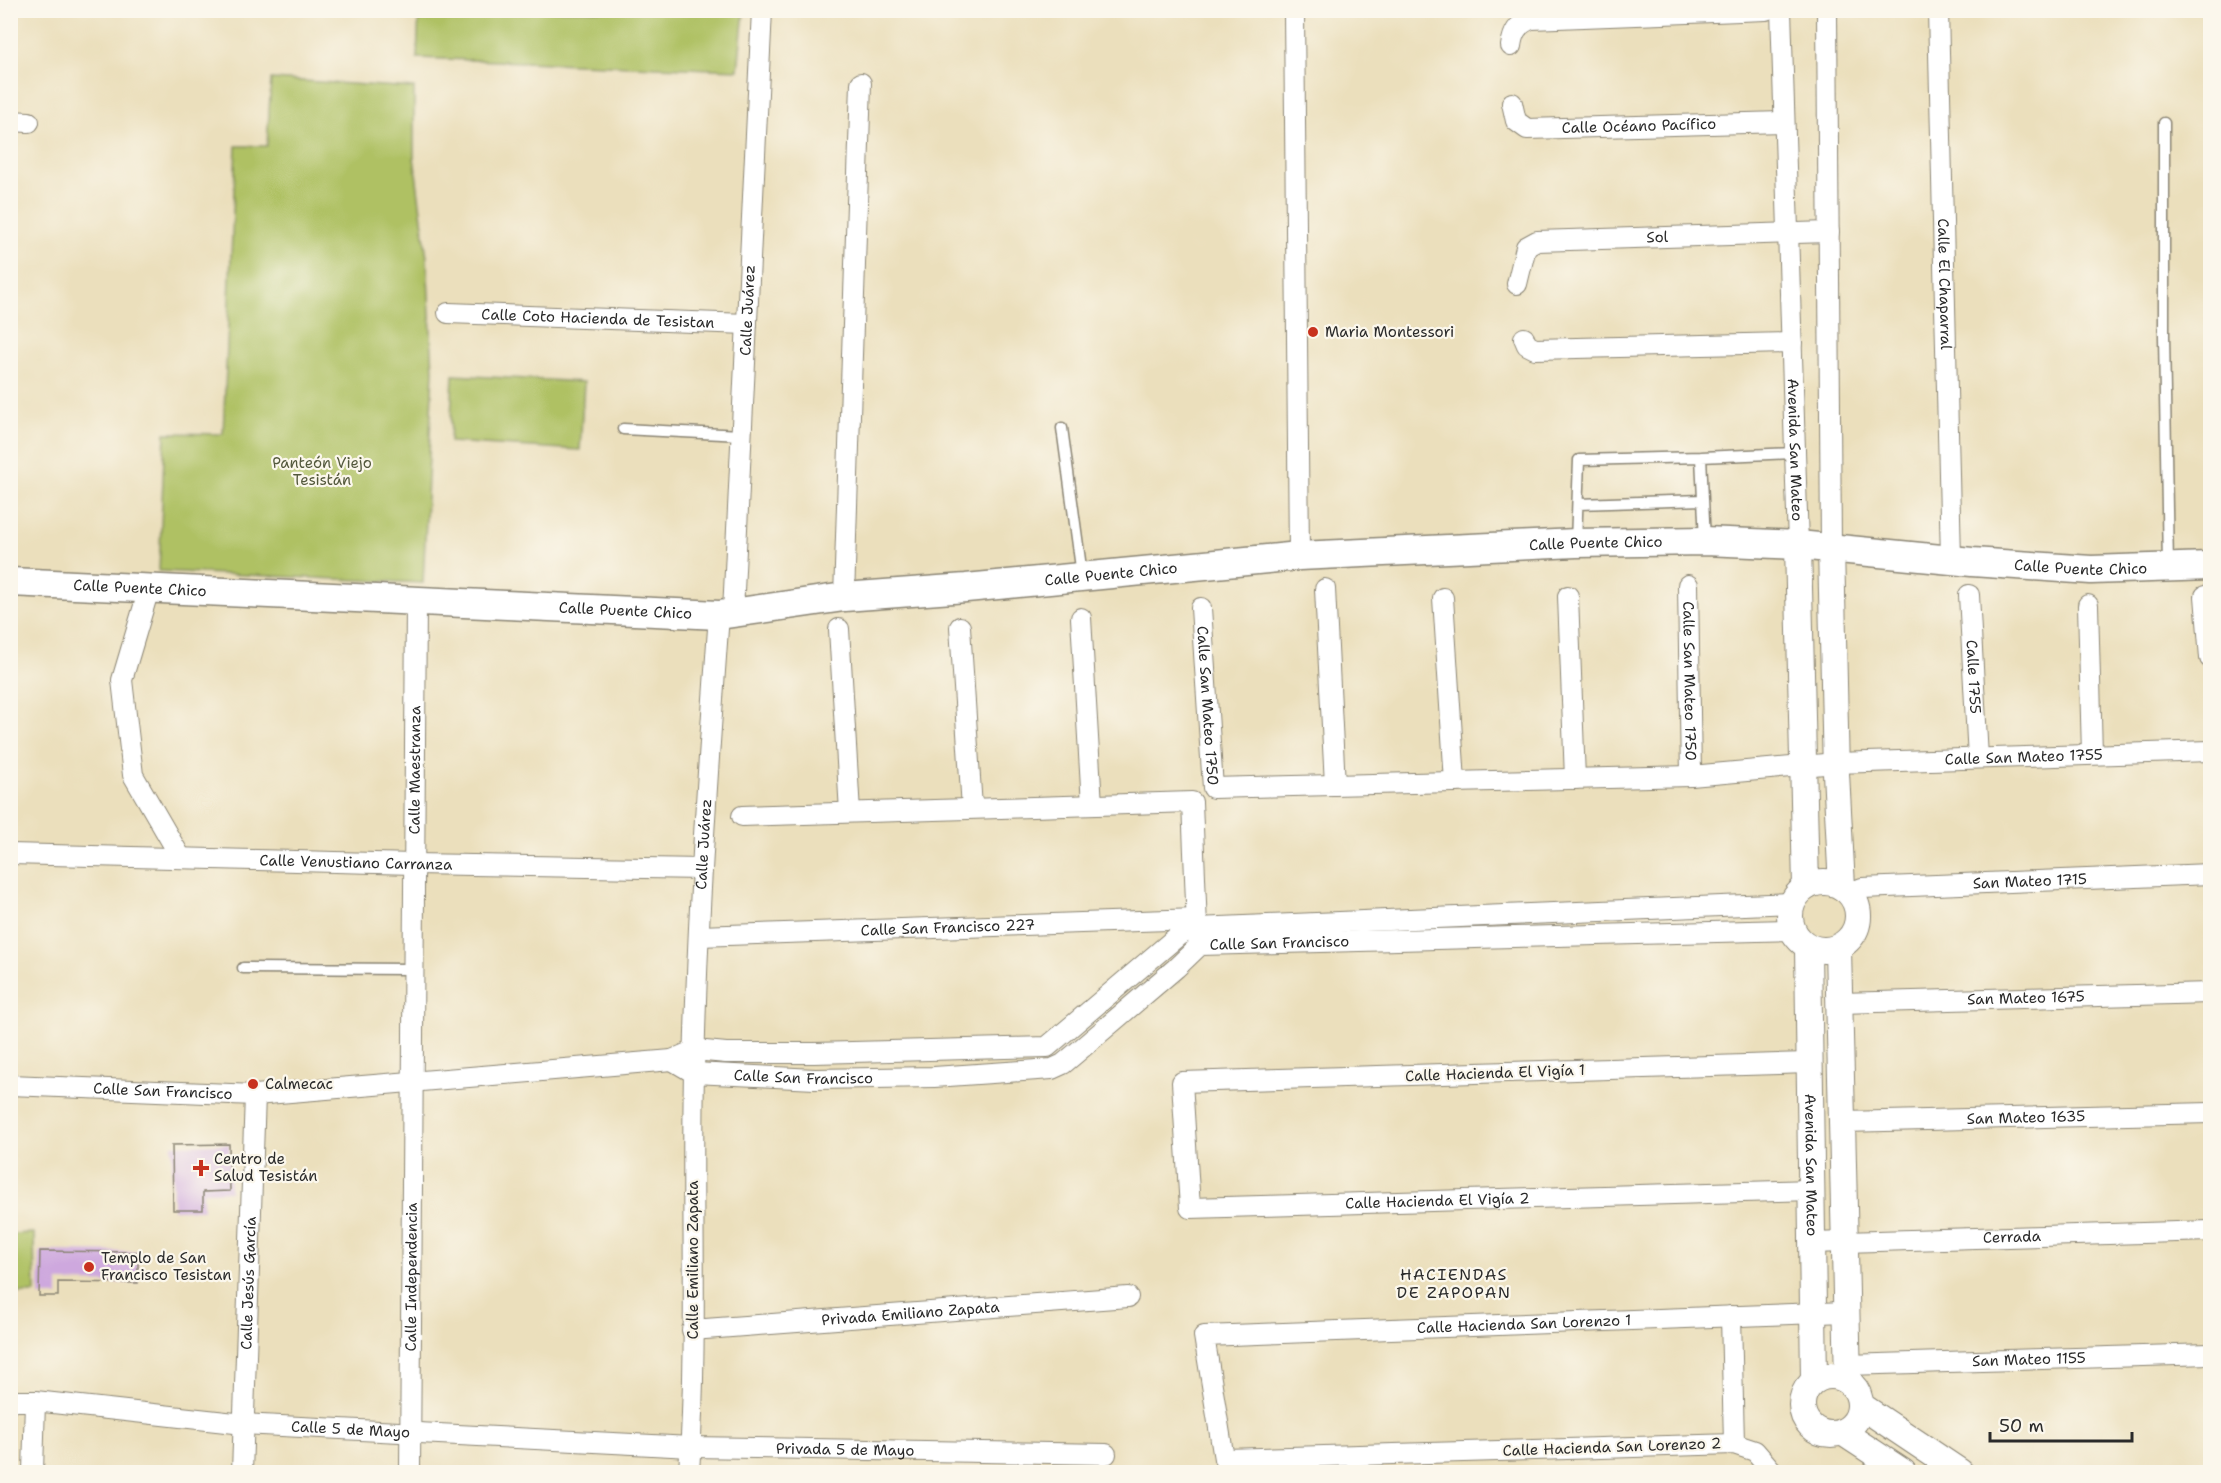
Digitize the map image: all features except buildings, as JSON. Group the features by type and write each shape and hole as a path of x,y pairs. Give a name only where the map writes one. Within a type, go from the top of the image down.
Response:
{"main road":[{"name":"Calle Puente Chico","path":"10,582 726,614 844,597 966,588 1299,556 1576,543 1705,541 1798,545 2091,570 2211,566"}],"street":[{"name":"Calle Juárez","path":"694,1072 704,817 726,614 741,435 762,10"},
{"path":"1294,10 1299,556"},
{"path":"1511,46 1513,32 1521,24 1531,19 1766,10"},
{"name":"Avenida San Mateo","path":"1781,10 1803,766 1799,895 1790,916 1800,938 1808,1063 1812,1243 1814,1381 1803,1398 1802,1409 1805,1419 1812,1427 1832,1434 1842,1432 1903,1473"},
{"path":"1827,10 1831,547 1836,763 1845,890"},
{"name":"Calle El Chaparral","path":"1938,10 1951,559"},
{"path":"844,597 861,82"},
{"name":"Calle Océano Pacífico","path":"1512,103 1516,121 1527,129 1783,122"},
{"name":"Sol","path":"1517,284 1526,247 1537,241 1829,232"},
{"name":"Calle Coto Hacienda de Tesistan","path":"448,313 747,324"},
{"path":"1524,338 1527,345 1535,349 1792,343"},
{"name":"Calle San Mateo 1750","path":"1688,585 1691,776"},
{"path":"149,589 122,680 134,775 181,858"},
{"path":"1325,590 1335,785"},
{"name":"Calle 1755","path":"1970,595 1977,758"},
{"path":"1568,596 1575,779"},
{"path":"2205,596 2211,658"},
{"path":"1443,598 1455,782"},
{"name":"Calle Maestranza","path":"413,1082 416,601"},
{"path":"2088,605 2092,754"},
{"name":"Calle San Mateo 1750","path":"1201,608 1213,788 1691,776 1836,763"},
{"path":"1081,618 1092,805"},
{"path":"960,627 972,808"},
{"path":"839,629 850,812"},
{"path":"1802,733 1835,735"},
{"name":"Calle San Mateo 1755","path":"1836,763 2211,751"},
{"path":"742,816 1192,802 1198,931"},
{"name":"Calle Venustiano Carranza","path":"10,854 702,869"},
{"name":"San Mateo 1715","path":"1845,890 2211,874"},
{"path":"1799,895 1824,882 1845,890 1856,904 1859,916 1856,929 1849,940 1838,948 1823,951 1800,938"},
{"name":"Calle San Francisco","path":"10,1085 255,1095 672,1060 695,1050 726,1053 814,1053 1047,1047 1179,935 1198,931 1799,895"},
{"name":"Calle San Francisco","path":"1198,931 1800,938"},
{"name":"Calle San Francisco","path":"672,1060 694,1072 815,1079 934,1077 1053,1069 1063,1064 1176,968 1198,931"},
{"name":"Calle San Francisco 227","path":"699,936 1198,931"},
{"path":"1838,948 1847,1373 1859,1395 1860,1405 1858,1416 1842,1432"},
{"name":"San Mateo 1675","path":"1840,1003 2211,993"},
{"path":"1047,1047 1063,1064"},
{"path":"933,1049 934,1077"},
{"path":"814,1053 815,1079"},
{"name":"Calle Hacienda El Vigía 1","path":"1182,1082 1808,1063"},
{"name":"Calle Emiliano Zapata","path":"689,1473 694,1072"},
{"name":"Calle Independencia","path":"410,1473 413,1082"},
{"name":"Calle Hacienda El Vigía 2","path":"1182,1082 1190,1209 1811,1190"},
{"name":"Calle Jesús García","path":"242,1473 255,1095"},
{"path":"1809,1110 1843,1117"},
{"name":"San Mateo 1635","path":"1843,1117 2211,1113"},
{"name":"Cerrada","path":"1812,1243 2211,1231"},
{"name":"Privada Emiliano Zapata","path":"692,1330 1128,1297"},
{"name":"Calle Hacienda San Lorenzo 1","path":"1224,1459 1204,1336 1846,1312"},
{"path":"1731,1316 1734,1444"},
{"name":"San Mateo 1155","path":"1847,1373 2211,1354"},
{"path":"1814,1381 1847,1373"},
{"name":"Calle 5 de Mayo","path":"10,1401 35,1401 244,1424 691,1447"},
{"path":"33,1473 35,1401"},
{"path":"1860,1405 1960,1473"},
{"name":"Calle Hacienda San Lorenzo 2","path":"1224,1459 1734,1444 1755,1452 1773,1473"},
{"name":"Privada 5 de Mayo","path":"691,1447 1106,1454"}],"lane":[{"path":"2164,123 2168,567"},
{"path":"1062,428 1082,576"},
{"path":"623,429 741,435"},
{"path":"1576,543 1579,460 1795,453"},
{"path":"1701,457 1705,541"},
{"path":"1578,504 1703,500"},
{"path":"243,968 412,969"}],"green space":[{"path":"419,10 744,11 738,70 417,58"},
{"name":"Panteón Viejo Tesistán","path":"271,79 414,88 414,157 427,258 433,371 423,583 159,571 165,433 223,434 236,146 267,146"},
{"path":"453,375 584,382 580,450 450,442"},
{"path":"34,1233 35,1293 11,1293 11,1234"}],"place":[{"name":"Maria Montessori","path":"1313,332"},
{"name":"Calmecac","path":"253,1084"},
{"name":"Centro de Salud Tesistán","path":"201,1168"},
{"name":"Templo de San Francisco Tesistan","path":"89,1267"}],"district":[{"name":"HACIENDAS DE ZAPOPAN","path":"1454,1283"}]}
